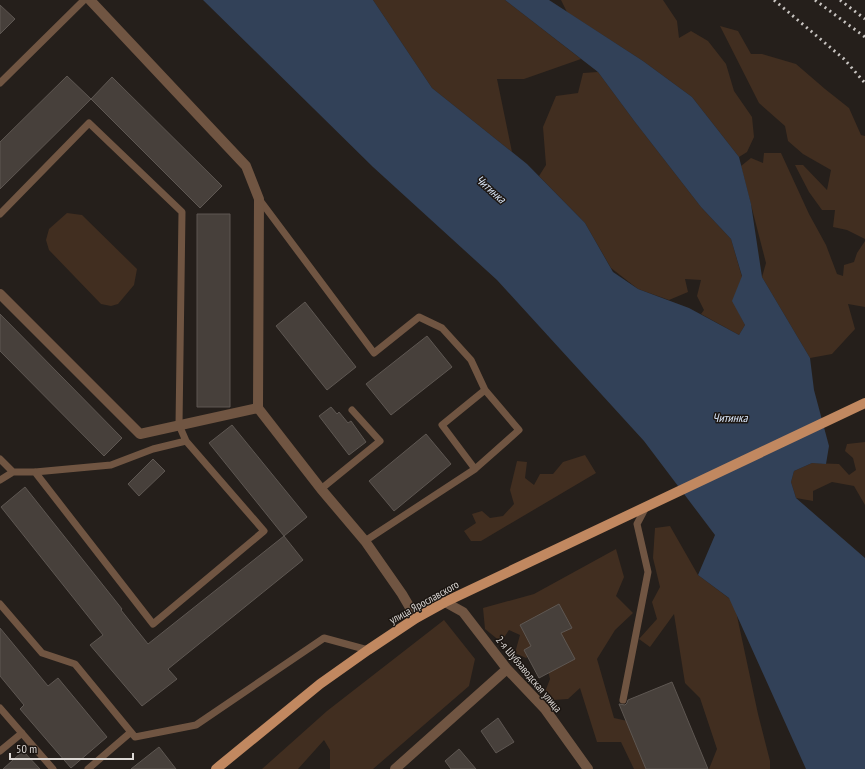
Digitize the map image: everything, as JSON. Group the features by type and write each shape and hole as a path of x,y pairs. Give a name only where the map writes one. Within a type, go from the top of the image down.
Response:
{"main road":[{"name":"улица Ярославского","path":"216,769 320,684 416,618 445,602 865,403"}],"street":[{"path":"90,0 246,166 259,199 258,408 321,489 365,541 402,594 416,618"},
{"path":"0,294 140,434 258,408"},
{"name":"2-я Шубзаводская улица","path":"445,602 463,612 507,669 545,709 588,769"},
{"path":"395,769 507,669"}],"lane":[{"path":"0,84 84,0"},
{"path":"0,214 89,123 182,212 180,425 186,441 264,531 153,624 35,472"},
{"path":"259,199 374,353 419,317 442,328 471,360 484,390 519,430 475,469 365,541"},
{"path":"475,469 442,425 484,390"},
{"path":"321,489 380,441 352,410"},
{"path":"0,480 13,472 35,472 111,465 153,449 186,441"},
{"path":"0,459 13,472"},
{"path":"623,700 648,572 637,524 646,507"},
{"path":"0,604 42,653 75,664 135,737 196,725 324,638 368,650"},
{"path":"0,708 54,769"},
{"path":"88,769 131,732"},
{"path":"0,751 22,733"}],"shaded area":[{"path":"373,0 505,0 581,59 524,79 497,79 512,152 432,88"},
{"path":"561,0 663,0 677,21 679,38 691,31 708,41 726,64 734,91 752,117 754,137 747,152 739,157 692,97 643,61 567,12"},
{"path":"720,26 738,31 751,54 762,54 796,64 849,108 861,135 865,136 865,239 847,230 833,227 835,210 822,210 809,192 795,165 803,165 827,190 831,170 803,154 788,141 785,126 759,103"},
{"path":"598,72 701,207 731,239 742,277 733,301 745,325 739,335 701,314 704,310 697,296 701,280 685,279 688,292 669,300 638,289 611,268 585,223 539,176 546,165 543,127 556,96 578,93 583,73"},
{"path":"764,153 781,153 809,214 826,245 837,274 843,276 844,265 854,262 857,253 865,241 865,307 848,304 855,329 832,354 810,358 762,277 766,263 741,166 751,158 763,163"},
{"path":"67,213 82,215 137,269 134,285 118,304 111,306 101,304 49,250 46,240 49,229"},
{"path":"865,442 865,505 854,486 832,482 813,491 813,501 796,498 791,482 794,471 812,463 839,464 849,475 856,470 853,458 845,451 847,444"},
{"path":"585,455 596,473 481,541 471,541 464,531 476,523 472,514 482,511 490,518 503,516 514,504 510,490 517,461 527,462 525,478 534,485 540,474 553,474 563,462"},
{"path":"670,526 698,575 734,602 758,714 770,761 770,769 709,769 717,749 700,698 685,683 674,614 650,647 639,639 657,619 652,602 660,587 653,558 655,528"},
{"path":"616,549 624,577 616,596 633,613 615,630 597,659 614,718 632,722 652,769 634,769 621,742 597,742 580,688 568,699 553,700 545,692 550,679 546,662 536,651 526,658 515,653 520,635 509,630 501,642 485,629 483,608 534,594"},
{"path":"444,620 475,659 469,686 373,769 330,769 330,750 324,740 298,769 262,769 327,711"}],"water":[{"name":"Читинка","path":"203,0 373,0 432,88 527,164 585,223 613,272 638,289 689,308 739,335 745,325 732,301 742,276 731,239 701,207 598,72 505,0 549,0 643,61 692,97 739,157 751,204 762,277 810,358 814,390 829,446 826,464 812,463 794,471 791,482 796,498 865,558 865,769 806,769 729,598 698,575 715,535 644,441 497,280 373,167"}],"building":[{"path":"0,5 15,19 0,34"},
{"path":"67,76 91,99 0,189 0,142"},
{"path":"112,77 222,186 200,208 91,99"},
{"path":"197,214 230,214 230,407 197,407"},
{"path":"305,302 356,367 327,390 276,326"},
{"path":"0,314 122,438 104,456 0,351"},
{"path":"427,336 452,367 391,415 366,384"},
{"path":"331,407 337,414 339,412 348,423 351,421 366,442 349,455 319,416"},
{"path":"232,425 307,517 284,536 209,443"},
{"path":"426,434 451,464 394,511 369,481"},
{"path":"153,459 165,471 139,496 128,484"},
{"path":"25,487 148,644 284,536 303,560 168,669 177,679 142,706 90,645 103,635 1,507"},
{"path":"559,604 572,628 561,633 575,659 539,678 524,650 531,646 520,625"},
{"path":"0,628 48,686 58,678 107,737 71,768 20,709 24,705 0,676"},
{"path":"672,682 708,769 646,769 619,704 625,705 628,700"},
{"path":"498,718 514,742 496,753 481,731"},
{"path":"159,747 176,769 131,769"},
{"path":"459,749 476,769 451,769 445,761"},
{"path":"23,751 40,769 3,769"}],"railway":[{"path":"774,0 844,59 865,83"},
{"path":"815,0 865,37"},
{"path":"840,0 865,19"}]}
